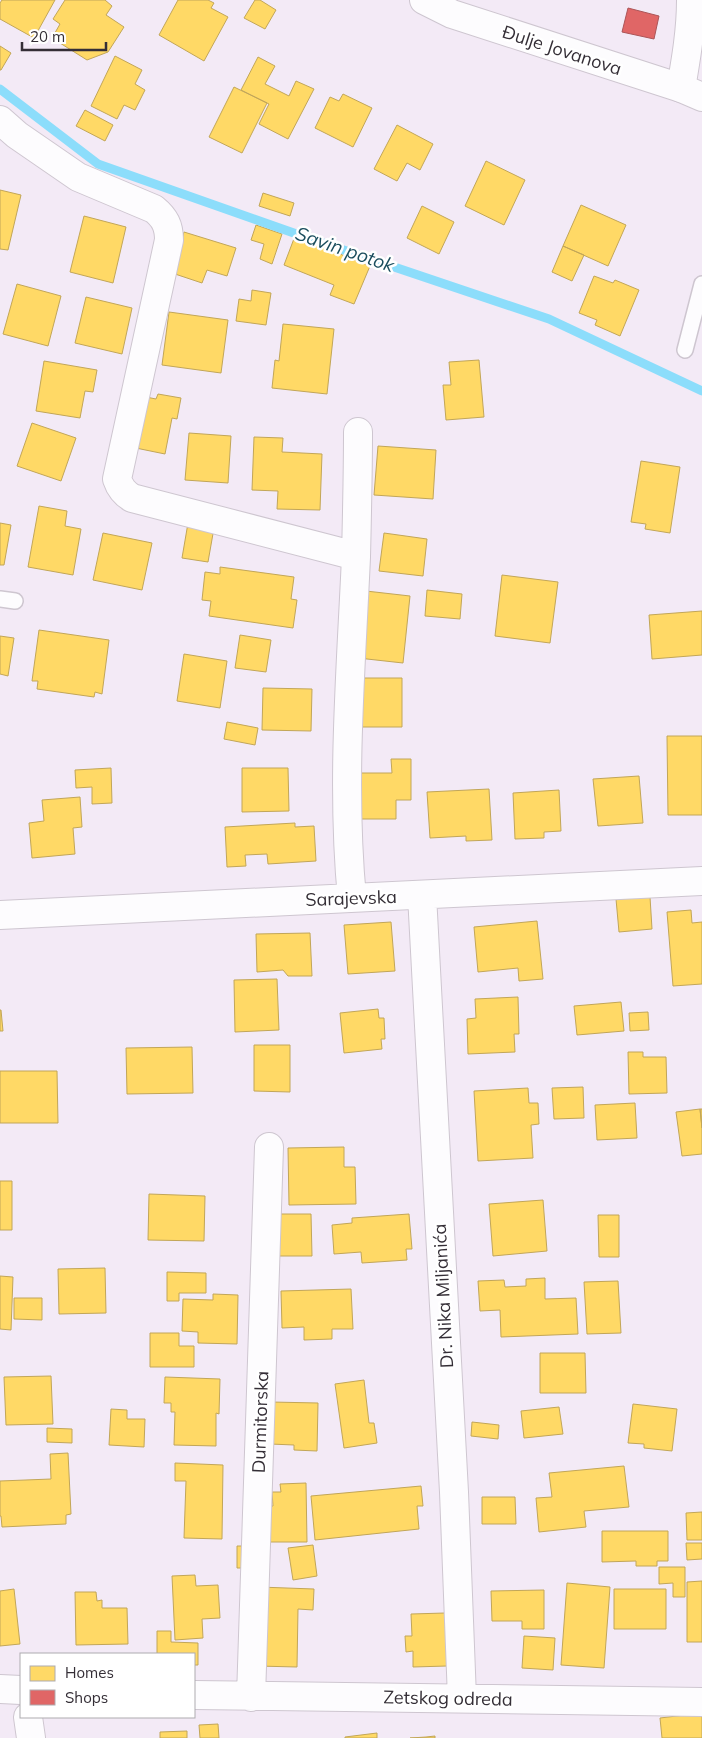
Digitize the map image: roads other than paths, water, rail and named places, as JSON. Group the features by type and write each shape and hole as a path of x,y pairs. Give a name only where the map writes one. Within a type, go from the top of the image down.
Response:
{"street":[{"name":"Đulje Jovanova","path":"424,0 455,7 691,93"},
{"path":"691,0 691,93"},
{"path":"0,120 17,135 78,176 154,209 162,215 169,230 169,240 117,478 119,486 132,498 356,556"},
{"path":"352,898 348,828 348,733 356,556 358,432"},
{"name":"Sarajevska","path":"0,915 702,881"},
{"name":"Dr. Nika Miljanića","path":"422,895 454,1492 462,1698"},
{"name":"Durmitorska","path":"251,1697 269,1147"},
{"path":"0,1689 20,1690"},
{"name":"Zetskog odreda","path":"195,1695 702,1702"},
{"path":"28,1718 31,1738"}],"lane":[{"path":"685,350 702,284"}],"waterway":[{"name":"Savin potok","path":"0,89 98,164 308,238 549,319 702,391"}]}
